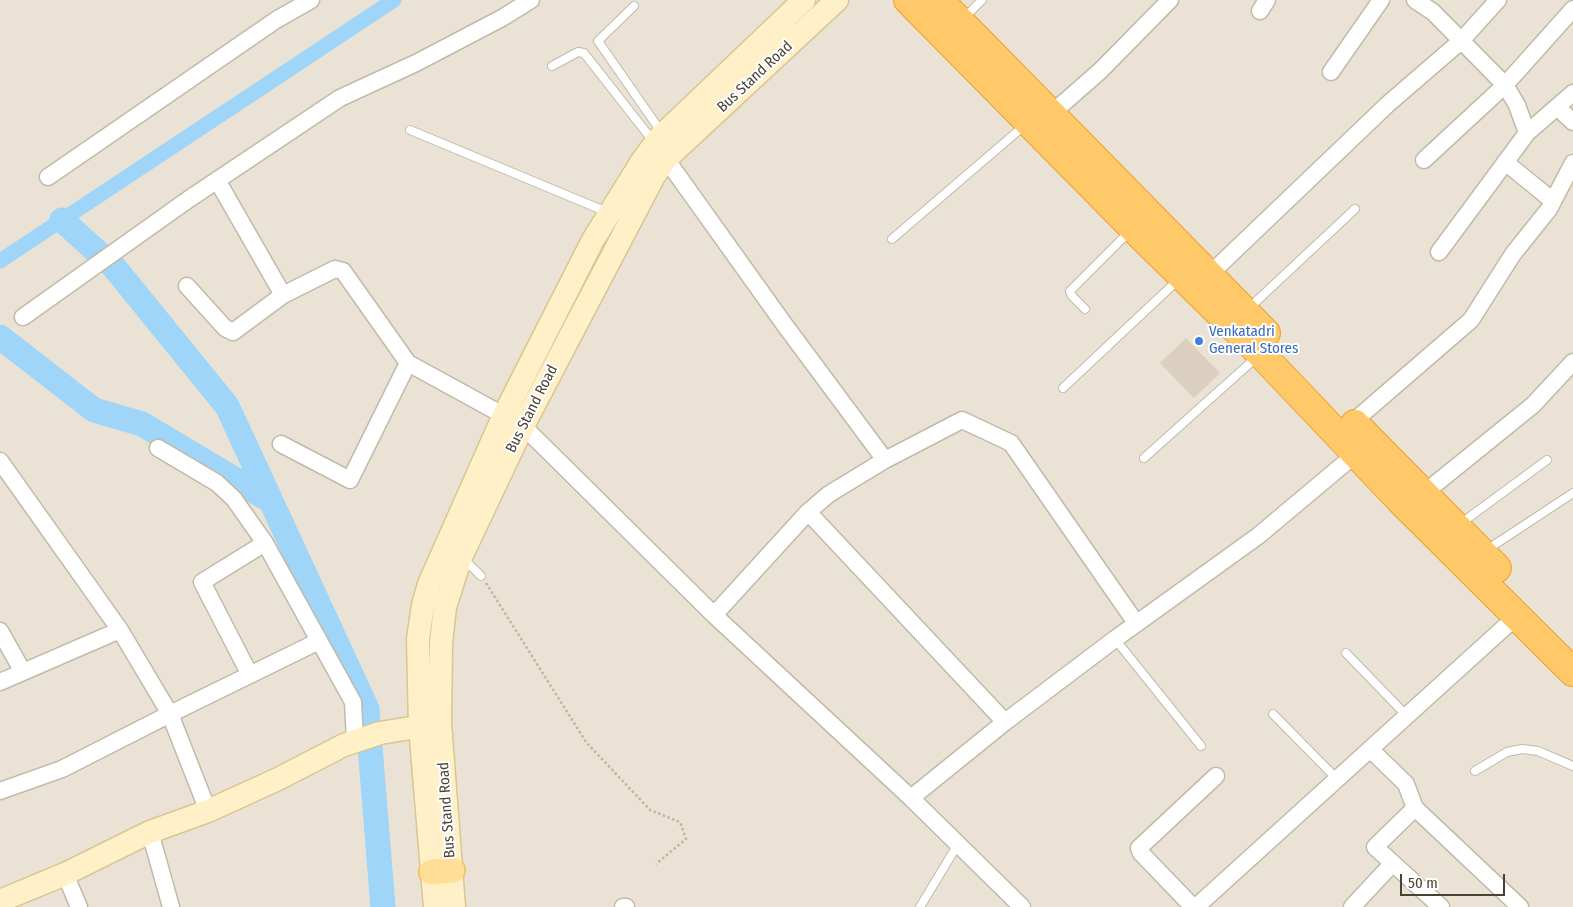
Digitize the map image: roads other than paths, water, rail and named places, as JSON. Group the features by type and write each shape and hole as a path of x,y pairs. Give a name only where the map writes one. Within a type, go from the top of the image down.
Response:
{"highway":[{"path":"908,0 1040,118 1209,275 1573,646"},
{"path":"939,0 961,22 1133,228 1260,353 1399,499 1518,615 1573,672"}],"street":[{"path":"48,177 276,20 311,0"},
{"path":"23,317 217,180 340,98 416,63 502,18 531,0"},
{"name":"Bus Stand Road","path":"454,907 442,871 430,724 419,625 429,584 453,552 593,240 609,213 661,146 804,0"},
{"name":"Bus Stand Road","path":"513,421 646,189 661,146 837,0"},
{"path":"1040,118 1100,71 1170,0"},
{"path":"1331,72 1381,0"},
{"path":"1415,0 1432,12 1505,86 1517,105 1527,132"},
{"path":"1209,275 1388,104 1461,41 1498,0"},
{"path":"1424,160 1505,86 1573,8"},
{"path":"1439,252 1527,132 1573,94"},
{"path":"1558,107 1573,122"},
{"path":"661,146 784,324 885,460"},
{"path":"1505,162 1553,201"},
{"path":"1353,422 1471,320 1513,254 1569,181 1573,163"},
{"path":"217,180 282,295"},
{"path":"188,286 225,328 233,332 282,295 335,269 343,271 408,363 513,421 714,615 911,798 1022,907"},
{"path":"1424,494 1533,405 1573,362"},
{"path":"281,444 350,480 408,363"},
{"path":"714,615 808,512 829,494 885,460 962,420 1011,443 1136,623"},
{"path":"158,448 217,483 234,499 265,543 354,702 365,737"},
{"path":"911,798 1005,722 1136,623 1258,536 1357,453"},
{"path":"0,460 120,630 170,714 208,810"},
{"path":"808,512 1005,722"},
{"path":"250,675 202,582 265,543"},
{"path":"1216,776 1139,848 1195,907 1338,780 1518,615"},
{"path":"0,682 120,630"},
{"path":"0,631 24,672"},
{"path":"0,791 62,769 319,641"},
{"path":"0,901 64,874 150,832 208,810 278,779 365,737 430,724"},
{"path":"1371,750 1406,784 1415,808 1520,907"},
{"path":"1415,808 1375,847 1441,907"},
{"path":"150,832 171,907"},
{"path":"1352,907 1392,864"},
{"name":"Bus Stand Road","path":"435,907 442,871"},
{"path":"64,874 79,907"}],"lane":[{"path":"961,22 982,0"},
{"path":"634,6 598,41 661,146"},
{"path":"552,66 578,52 584,54 661,146"},
{"path":"892,238 1040,118"},
{"path":"410,130 609,213"},
{"path":"1245,312 1355,209"},
{"path":"1085,309 1072,296 1070,291 1133,228"},
{"path":"1063,388 1182,277"},
{"path":"1144,458 1260,353"},
{"path":"1456,527 1547,460"},
{"path":"1482,553 1573,493"},
{"path":"453,552 481,576"},
{"path":"1115,639 1201,746"},
{"path":"1346,653 1407,716"},
{"path":"1273,714 1338,780"},
{"path":"1475,771 1507,752 1522,749 1538,750 1573,766"},
{"path":"920,907 958,844"}],"waterway":[{"path":"0,261 394,0"},
{"path":"62,220 114,267 227,406 271,501"},
{"path":"0,337 94,410 142,424 271,501 367,709 383,907"}],"place":[{"name":"Venkatadri General Stores","path":"1199,341"}]}
